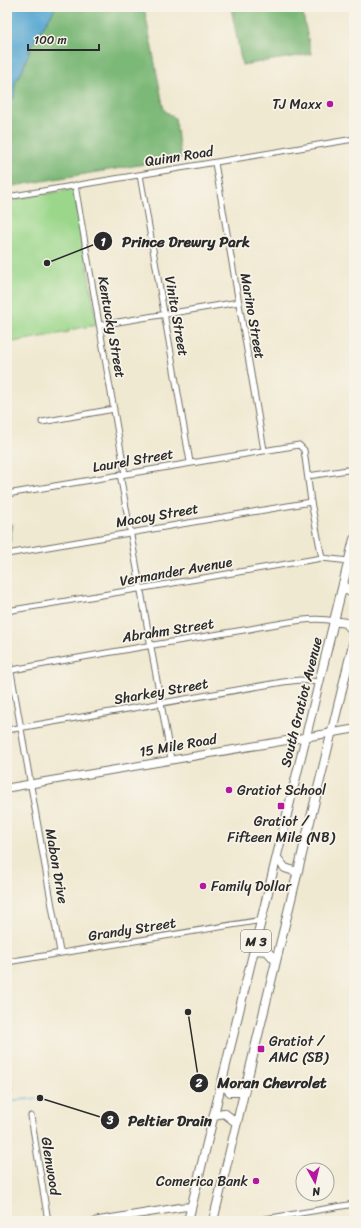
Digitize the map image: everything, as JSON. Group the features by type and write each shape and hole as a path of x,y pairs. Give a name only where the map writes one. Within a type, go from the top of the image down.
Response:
{"main road":[{"name":"South Gratiot Avenue","path":"188,1221 354,538"},
{"path":"343,583 347,590 354,594"},
{"path":"334,621 346,623 354,632"},
{"name":"M 3","path":"213,1221 331,733 352,656 354,640"},
{"name":"15 Mile Road","path":"7,788 305,736 354,729"},
{"path":"277,858 286,868 297,872"},
{"path":"254,950 267,951 276,961"},
{"path":"222,1082 230,1092 244,1092"},
{"path":"214,1115 224,1113 237,1123"},
{"path":"96,1221 184,1206 191,1207"}],"street":[{"name":"Quinn Road","path":"7,197 354,139"},
{"name":"Marino Street","path":"215,163 264,450"},
{"name":"Vinita Street","path":"140,175 190,462"},
{"name":"Kentucky Street","path":"75,186 114,409 130,532 171,759"},
{"path":"100,324 239,302"},
{"path":"42,422 114,409"},
{"name":"Laurel Street","path":"7,494 295,445 302,446 304,450 308,476"},
{"path":"322,558 311,502 308,476 354,469"},
{"name":"Macoy Street","path":"7,554 311,502"},
{"name":"Vermander Avenue","path":"7,611 140,590 322,558 348,561"},
{"name":"Abrahm Street","path":"9,670 150,645 315,619 334,621"},
{"name":"Mabon Drive","path":"7,648 9,670 60,952"},
{"name":"Sharkey Street","path":"7,730 292,680 319,682"},
{"name":"Grandy Street","path":"7,962 60,952 262,920"},
{"path":"7,1079 9,1091"},
{"name":"Glenwood","path":"30,1116 48,1221"},
{"path":"253,1221 354,1204"}],"green space":[{"path":"56,7 144,7 164,110 175,118 181,158 7,187 7,101 14,98 15,83 22,71 31,46"},
{"path":"231,7 309,7 310,12 303,14 311,54 242,65"},
{"path":"74,189 97,325 69,330 69,332 7,343 7,200"},
{"path":"13,524 9,545 7,546 7,525"}],"water":[{"path":"7,7 56,7 31,46 22,71 15,83 14,98 7,101"}],"waterway":[{"path":"7,1101 40,1098"}],"place":[{"name":"TJ Maxx","path":"330,104"},
{"name":"Prince Drewry Park","path":"47,263"},
{"name":"Gratiot School","path":"229,790"},
{"name":"Gratiot / Fifteen Mile (NB)","path":"281,806"},
{"name":"Family Dollar","path":"203,886"},
{"name":"Moran Chevrolet","path":"188,1012"},
{"name":"Gratiot / AMC (SB)","path":"261,1049"},
{"name":"Peltier Drain","path":"40,1098"},
{"name":"Comerica Bank","path":"256,1181"}]}
